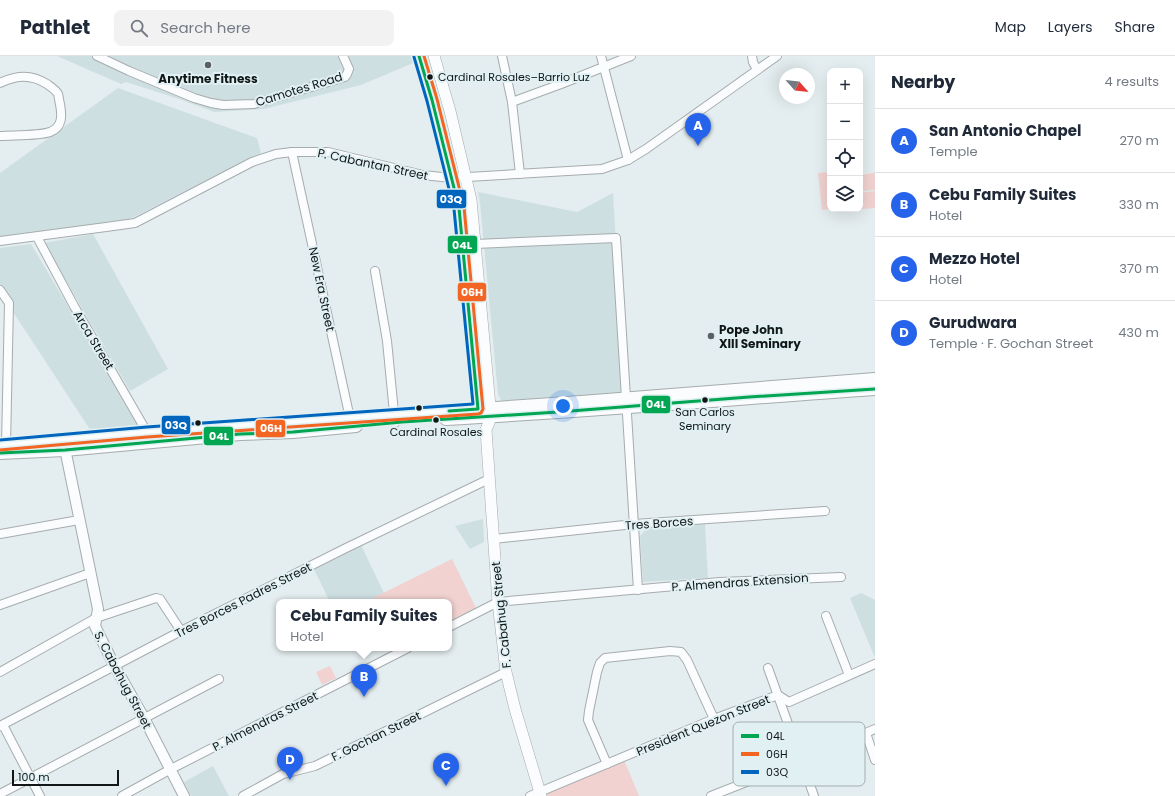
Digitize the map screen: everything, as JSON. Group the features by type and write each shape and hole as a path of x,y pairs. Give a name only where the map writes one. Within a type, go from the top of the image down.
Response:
{"main road":[{"path":"419,56 432,100 459,208 485,413"},
{"path":"434,56 450,111 471,200 485,413"},
{"path":"626,403 875,379"},
{"path":"2,448 64,445 150,437 293,432 350,422 626,403 875,389"},
{"name":"F. Cabahug Street","path":"485,413 498,602 506,672 514,709 537,795"}],"street":[{"name":"Camotes Road","path":"97,56 194,98 211,104 223,106 254,104 345,77 349,69 343,56"},
{"path":"502,56 512,102 520,174"},
{"path":"601,56 628,160"},
{"path":"512,102 631,56"},
{"path":"752,56 757,70"},
{"name":"P. Cabantan Street","path":"0,241 135,222 252,162 276,154 292,152 328,152 424,175 451,178 602,169 628,160 646,149 777,56"},
{"path":"0,83 8,79 22,76 32,77 42,81 54,89 58,95 62,117 58,126 50,132 0,136"},
{"name":"New Era Street","path":"292,152 350,422"},
{"name":"Arca Street","path":"37,237 74,306 150,437"},
{"path":"475,244 616,238 638,590"},
{"path":"375,271 387,341 394,419"},
{"path":"0,290 9,303 2,448"},
{"name":"S. Cabahug Street","path":"64,445 98,609 95,626 114,665 144,718 184,796"},
{"name":"Tres Borces Padres Street","path":"2,725 181,631 344,549 489,479"},
{"name":"Tres Borces","path":"494,539 634,524 825,511"},
{"path":"0,534 80,520"},
{"path":"0,605 90,573"},
{"name":"P. Almendras Extension","path":"498,602 727,581 841,576"},
{"path":"0,672 96,618 158,598 181,631"},
{"path":"452,626 498,602"},
{"path":"826,616 849,675"},
{"name":"P. Almendras Street","path":"122,796 402,651"},
{"path":"607,764 588,720 596,672 600,663 605,658 670,651 681,652 687,660 714,719"},
{"name":"President Quezon Street","path":"537,795 714,719 778,695 789,702 875,664"},
{"path":"768,668 788,722"},
{"name":"F. Gochan Street","path":"243,796 283,774 315,766 506,672"},
{"path":"0,794 219,678"},
{"path":"2,725 40,796"},
{"path":"875,728 866,733 875,760"},
{"path":"711,796 736,786"},
{"path":"811,786 814,796"}],"shaded area":[{"path":"57,56 430,56 361,85 264,109 214,112 126,82 121,84"},
{"path":"118,88 257,138 261,153 130,219 0,238 0,173"},
{"path":"827,172 827,209 822,210 818,173"},
{"path":"875,173 875,190 863,191 863,175"},
{"path":"875,191 875,208 863,209 863,193"},
{"path":"478,192 577,212 613,193 625,394 506,402 501,400 498,394"},
{"path":"93,234 168,369 130,391 44,243"},
{"path":"31,244 140,428 93,434 0,292 0,248"},
{"path":"483,519 484,542 470,549 455,526"},
{"path":"705,524 708,578 643,582 640,536 648,527"},
{"path":"361,545 384,593 371,599 329,599 314,569"},
{"path":"452,559 476,608 452,620 452,599 371,599"},
{"path":"861,593 875,600 875,658 850,598"},
{"path":"330,666 336,678 322,685 316,672"},
{"path":"624,760 639,796 547,796 546,793"},
{"path":"213,766 229,796 191,796 184,782"}],"transit line":[{"name":"04L","path":"419,56 432,100 459,208 478,409 449,411"},
{"name":"06H","path":"0,450 147,437 481,413 483,409 464,207 437,99 424,56"},
{"name":"03Q","path":"0,440 147,427 473,404 454,209 427,101 414,57"},
{"name":"04L","path":"0,453 65,450 240,434 293,432 402,422 875,389"}],"place":[{"name":"Anytime Fitness","path":"208,65"},
{"name":"Cardinal Rosales–Barrio Luz","path":"430,77"},
{"name":"San Antonio Chapel","path":"698,146"},
{"name":"Pope John XIII Seminary","path":"711,336"},
{"name":"San Carlos Seminary","path":"705,400"},
{"name":"Cardinal Rosales","path":"436,420"},
{"name":"Cebu Family Suites","path":"364,697"},
{"name":"Gurudwara","path":"290,780"},
{"name":"Mezzo Hotel","path":"446,786"}]}
